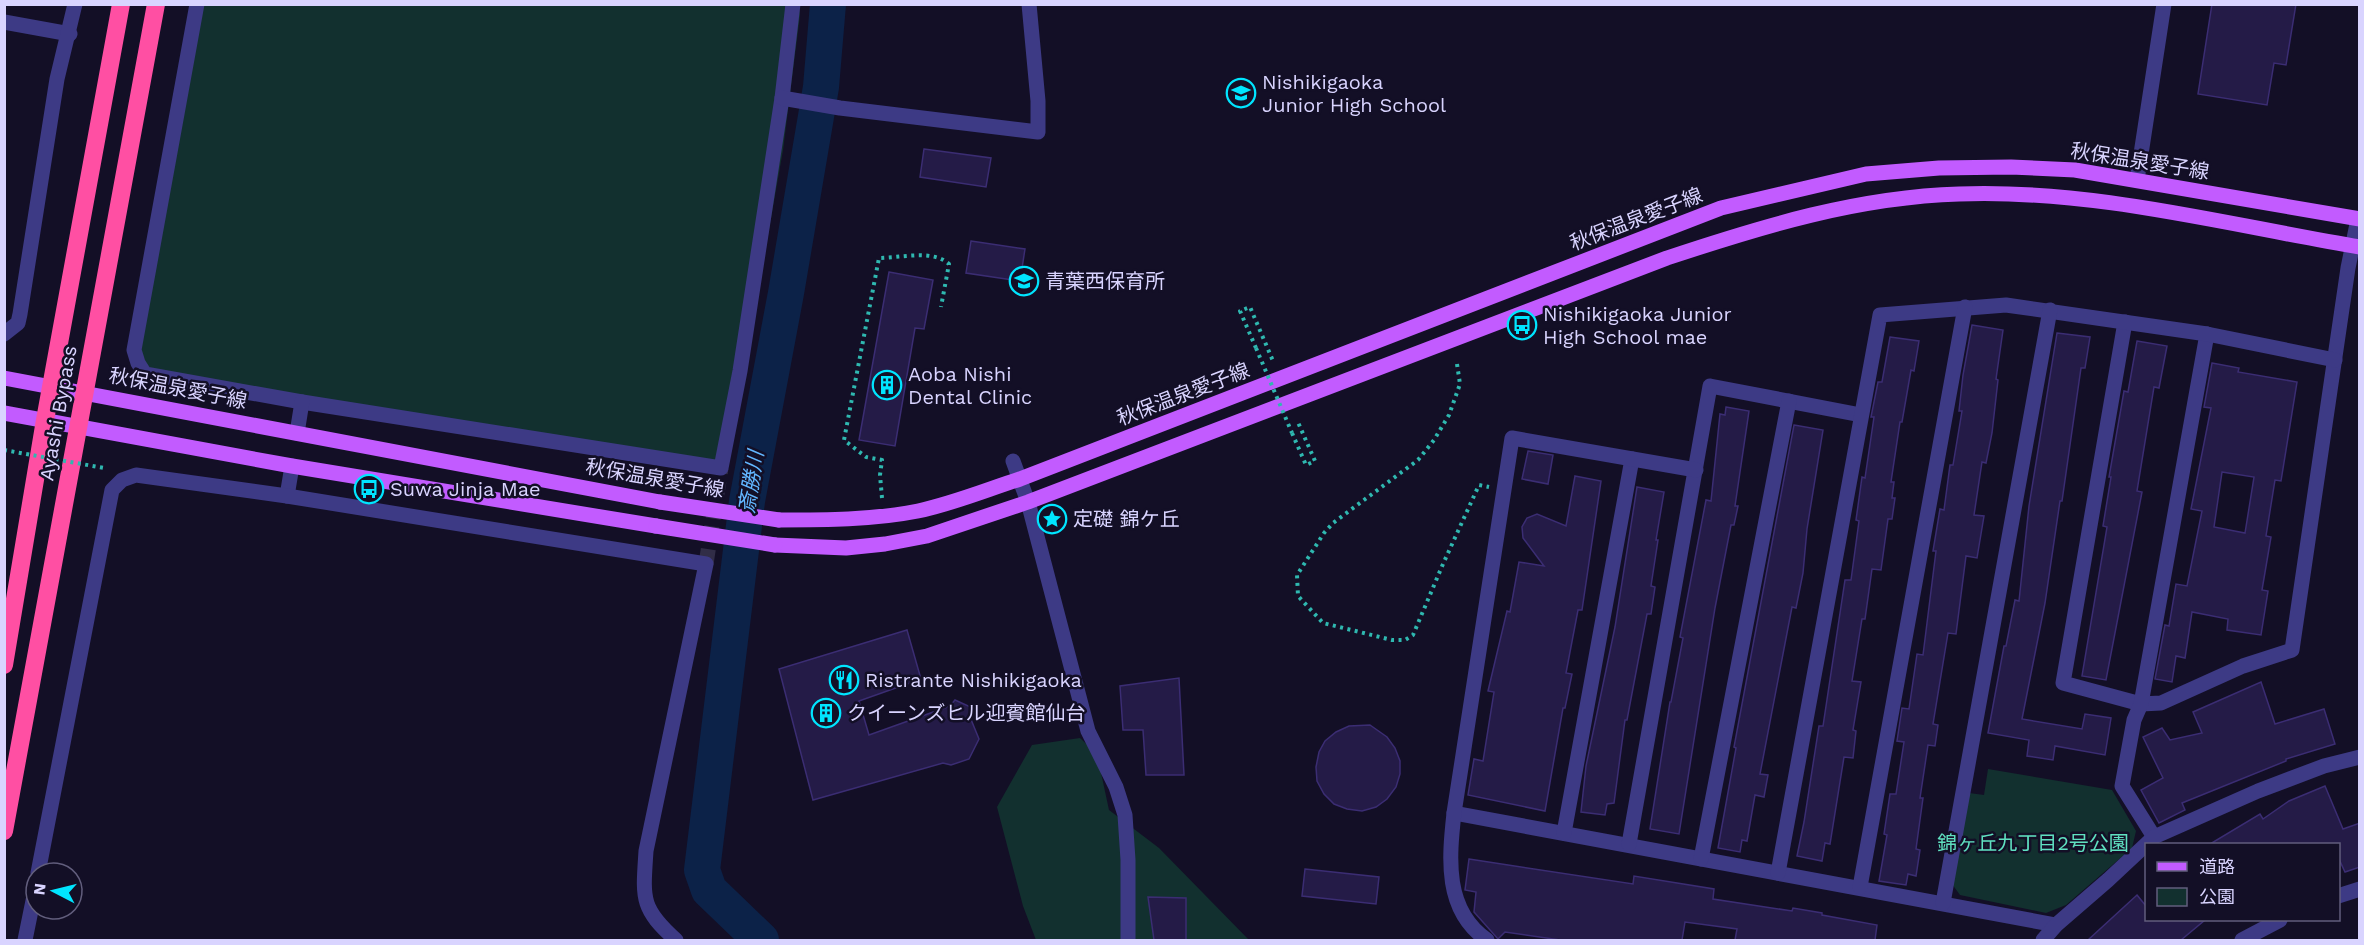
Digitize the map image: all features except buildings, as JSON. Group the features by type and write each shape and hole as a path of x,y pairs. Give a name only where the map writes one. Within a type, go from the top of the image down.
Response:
{"highway":[{"name":"Ayashi Bypass","path":"4,665 45,420 121,4"},
{"name":"Ayashi Bypass","path":"4,831 156,4"}],"main road":[{"name":"秋保温泉愛子線","path":"4,378 660,502 778,520 830,520 917,511 1020,479 1721,208 1866,174 1939,168 2011,167 2075,170 2359,219"},
{"path":"4,413 292,466 656,526 775,545 846,548 927,536 1028,502 1668,258 1756,228 1860,203 1959,194 2075,198 2143,208 2356,247"}],"street":[{"path":"4,334 18,323 20,314 57,79 70,34 75,4"},
{"path":"197,4 134,350 145,374 302,402 721,468 740,371 786,98 793,4"},
{"path":"786,98 840,108 1038,132 1038,101 1029,4"},
{"path":"2137,180 2164,4"},
{"path":"4,22 70,34"},
{"path":"2125,322 2063,683 2141,704 2161,703 2243,666 2292,650 2335,360 2359,219"},
{"path":"1778,873 1880,315 2006,305 2207,334 2335,360"},
{"path":"1860,887 1965,307"},
{"path":"1943,903 2050,310"},
{"path":"2154,837 2122,786 2134,720 2141,704 2207,334"},
{"path":"1629,844 1710,386 1861,415"},
{"path":"1701,859 1789,401"},
{"path":"297,433 302,402"},
{"path":"1487,940 1473,931 1461,911 1454,891 1450,868 1454,813 1512,438 1696,470"},
{"path":"1564,833 1632,459"},
{"path":"1013,461 1028,502 1088,731 1116,787 1125,815 1128,860 1128,940"},
{"path":"287,496 292,466"},
{"path":"40,861 112,490 122,480 136,475 287,496 706,564 646,851 644,888 649,912 676,940"},
{"path":"2148,843 2154,837 2258,791 2324,766 2360,757"},
{"path":"1454,813 2056,925"},
{"path":"2043,940 2056,925 2145,845"},
{"path":"2340,895 2360,889"},
{"path":"26,940 30,921"},
{"path":"2242,940 2278,921"}],"path":[{"path":"882,498 880,475 882,460 866,457 844,440 879,258 910,255 943,258 949,264 941,307"},
{"path":"1273,361 1250,307 1240,311 1305,465 1315,461 1297,420"},
{"path":"1457,363 1460,384 1449,415 1434,440 1418,460 1324,532 1297,574 1298,596 1323,623 1392,640 1405,640 1413,635 1479,485 1504,489"},
{"path":"4,450 104,468"}],"green space":[{"path":"197,5 799,5 800,15 783,150 734,429 721,468 145,374 138,363"},
{"path":"1080,738 1097,754 1109,810 1159,848 1249,940 1036,940 1023,906 997,807 1032,745"},
{"name":"錦ヶ丘九丁目2号公園","path":"1988,769 2112,790 2136,831 2132,848 2066,905 2046,913 1960,895 1952,884 1969,793 1984,795"}],"waterway":[{"name":"斎勝川","path":"761,940 709,890 702,870 747,501 821,87 828,4"}],"tunnel":[{"path":"706,564 721,468"}],"place":[{"name":"Nishikigaoka Junior High School","path":"1241,93"},
{"name":"青葉西保育所","path":"1024,281"},
{"name":"Nishikigaoka Junior High School mae","path":"1522,325"},
{"name":"Aoba Nishi Dental Clinic","path":"887,385"},
{"name":"Suwa Jinja Mae","path":"369,489"},
{"name":"定礎 錦ケ丘","path":"1052,519"},
{"name":"Ristrante Nishikigaoka","path":"844,680"},
{"name":"クイーンズヒル迎賓館仙台","path":"826,713"}]}
